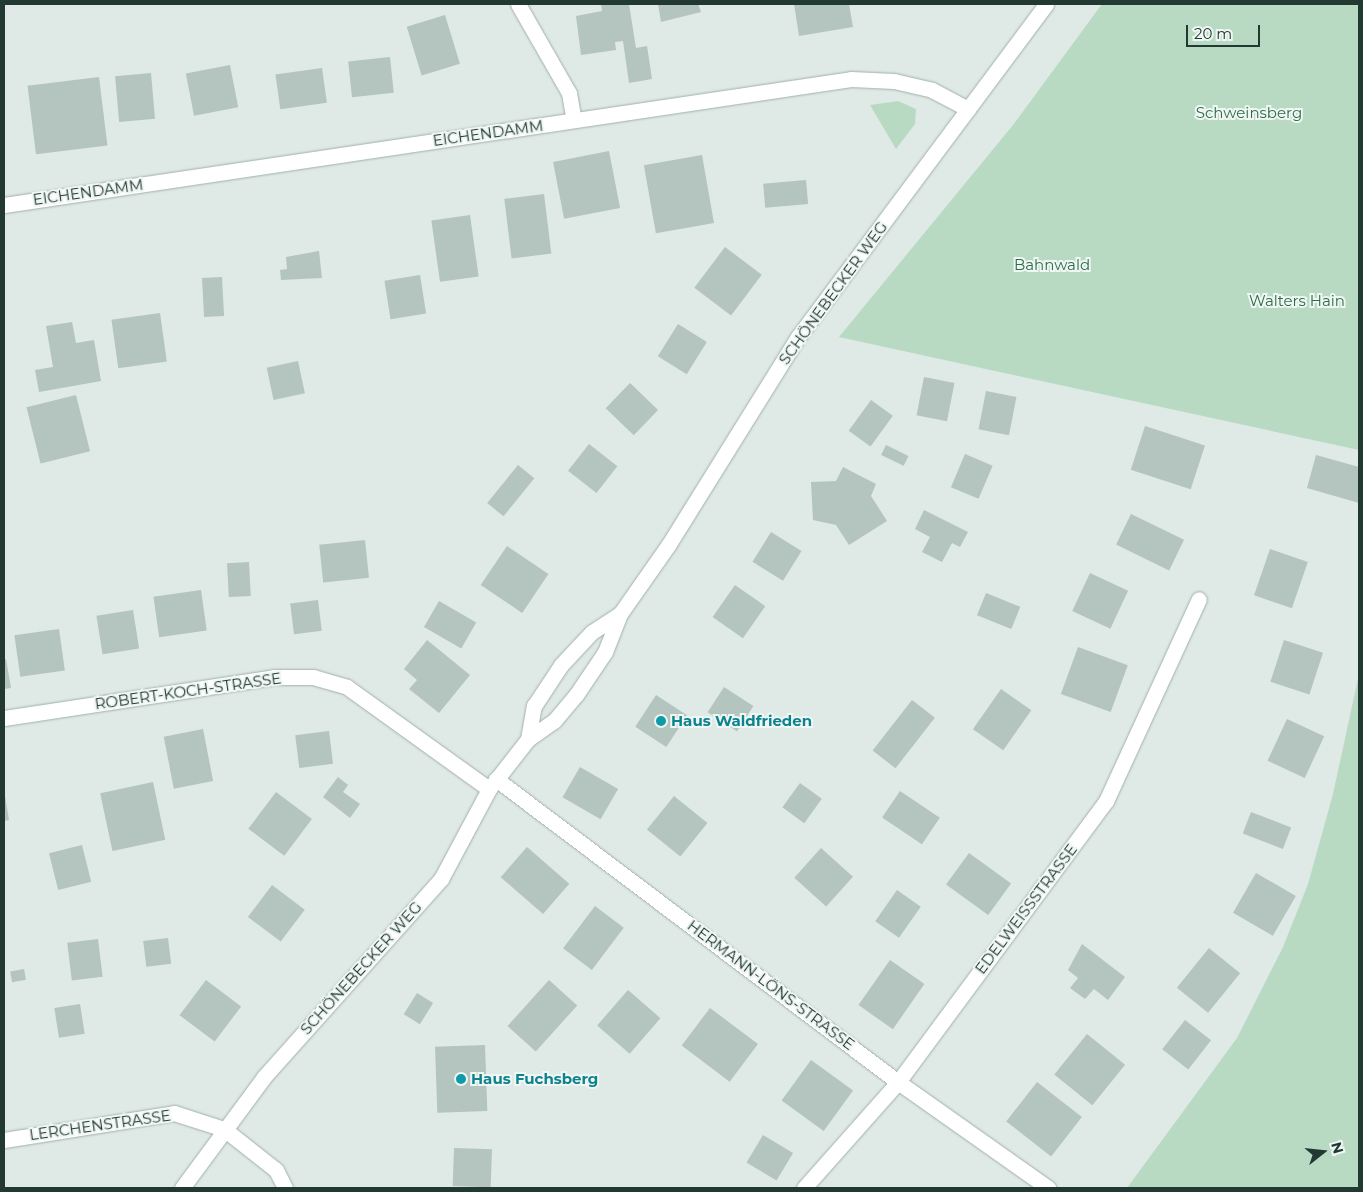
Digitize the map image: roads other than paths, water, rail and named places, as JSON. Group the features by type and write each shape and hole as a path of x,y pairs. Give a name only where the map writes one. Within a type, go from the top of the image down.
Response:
{"street":[{"path":"518,4 569,93 574,120"},
{"name":"SCHÖNEBECKER WEG","path":"182,1188 264,1077 441,879 493,784 528,739 554,721 576,695 605,652 620,614 669,544 798,337 1046,5"},
{"name":"EICHENDAMM","path":"4,205 851,79 894,80 932,90 968,109"},
{"name":"EDELWEISSSTRASSE","path":"804,1188 898,1082 1106,801 1199,599"},
{"name":"SCHÖNEBECKER WEG","path":"528,739 534,706 561,665 592,632 620,614"},
{"name":"ROBERT-KOCH-STRASSE","path":"4,718 274,677 313,677 347,687 493,784"},
{"name":"HERMANN-LÖNS-STRASSE","path":"493,784 898,1082 1048,1188"},
{"name":"LERCHENSTRASSE","path":"4,1140 174,1113 224,1129"},
{"path":"224,1129 276,1170 285,1188"}],"place":[{"name":"Haus Waldfrieden","path":"661,721"},
{"name":"Haus Fuchsberg","path":"461,1079"}],"park label":[{"name":"Schweinsberg","path":"1249,113"},
{"name":"Bahnwald","path":"1052,265"},
{"name":"Walters Hain","path":"1297,301"}]}
